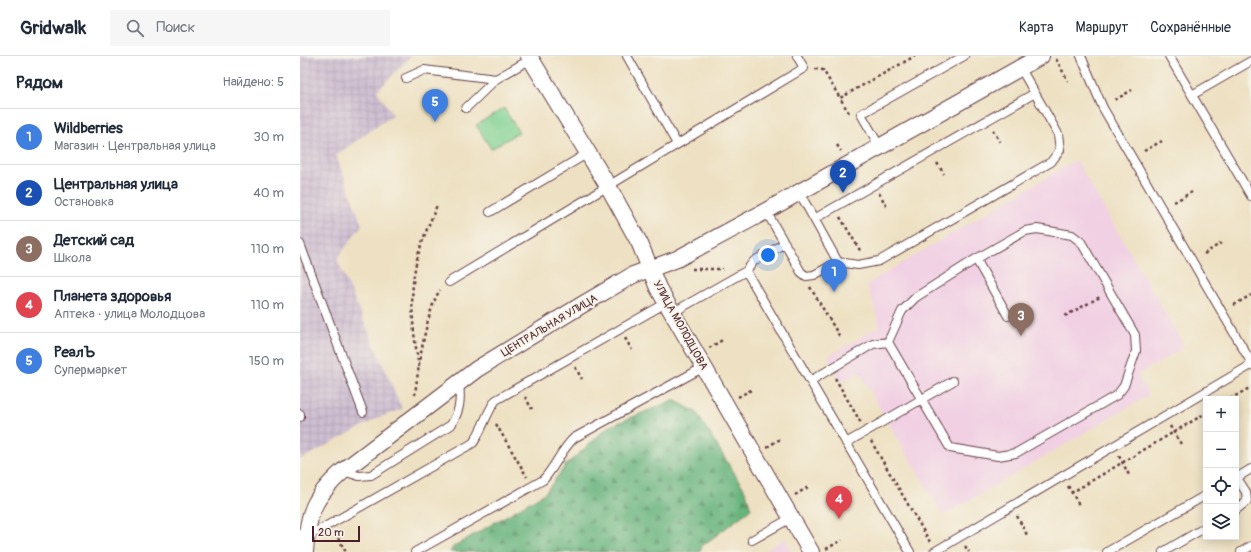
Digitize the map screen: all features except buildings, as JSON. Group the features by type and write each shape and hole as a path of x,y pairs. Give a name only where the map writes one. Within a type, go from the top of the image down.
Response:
{"street":[{"name":"УЛИЦА МОЛОДЦОВА","path":"530,58 608,186 640,244 658,288 669,308 791,518 817,552"},
{"name":"ЦЕНТРАЛЬНАЯ УЛИЦА","path":"305,545 307,527 313,507 325,487 477,369 633,275 677,259 1036,60"}],"lane":[{"path":"627,56 678,144"},
{"path":"449,282 804,68 797,56"},
{"path":"880,147 861,114 964,56"},
{"path":"1081,56 1103,108 1251,362"},
{"path":"1169,56 1251,196"},
{"path":"466,108 496,79 530,58"},
{"path":"766,211 801,272 806,276 814,275 838,262 858,265 879,261 1051,162 1060,150 1058,134 1035,93 1036,60"},
{"path":"1192,95 1251,61"},
{"path":"406,78 424,70 496,79"},
{"path":"814,219 1035,93"},
{"path":"490,212 588,153"},
{"path":"799,192 838,262"},
{"path":"1037,229 1072,235 1081,242 1135,335 1136,351 1124,386 1117,395 1016,453 998,456 950,448 888,342 902,311 916,297 976,259 1025,231 1037,229"},
{"path":"305,545 330,524 473,443 482,431 488,411 496,400 669,308 746,271 754,261 784,243"},
{"path":"300,244 363,412"},
{"path":"976,259 1008,316"},
{"path":"746,271 910,552"},
{"path":"810,381 873,344 888,342"},
{"path":"934,552 1251,365"},
{"path":"415,552 543,480 550,472 565,446 574,438 704,367"},
{"path":"846,444 953,381"},
{"path":"344,471 359,476 371,474 451,425 459,412 461,397 459,383"},
{"path":"1239,476 1251,469"},
{"path":"1239,482 1248,494 1247,500 1239,507"},
{"path":"1107,552 1203,497"},
{"path":"752,540 791,518"},
{"path":"1163,552 1203,530"},
{"path":"1241,552 1251,546"}],"path":[{"path":"840,98 915,56"},
{"path":"1036,60 1068,81"},
{"path":"804,68 823,70 852,119"},
{"path":"1115,100 1132,90"},
{"path":"995,134 1000,142"},
{"path":"1144,151 1162,141"},
{"path":"939,166 944,174"},
{"path":"1174,202 1192,192"},
{"path":"882,198 887,207"},
{"path":"419,367 412,326 413,285 421,244 437,206"},
{"path":"835,208 867,263"},
{"path":"1204,254 1221,243"},
{"path":"690,269 746,271"},
{"path":"806,276 812,291 840,337"},
{"path":"414,401 419,367 433,304 439,291 449,282"},
{"path":"1066,316 1110,291"},
{"path":"1234,305 1251,295"},
{"path":"706,349 724,339"},
{"path":"830,369 931,543"},
{"path":"1235,396 1251,387"},
{"path":"735,399 753,389"},
{"path":"488,411 532,486"},
{"path":"1079,505 1072,493 1203,415"},
{"path":"1174,432 1181,444"},
{"path":"763,449 782,438"},
{"path":"1123,463 1130,475"},
{"path":"791,497 810,486"},
{"path":"1021,523 1028,535"},
{"path":"330,524 346,552"},
{"path":"817,552 842,540"}],"shaded area":[{"path":"300,56 411,56 377,91 393,115 336,155 362,225 337,259 402,409 376,419 300,460"},
{"path":"1076,160 1185,347 1137,375 1149,395 943,516 859,372 842,382 827,357 880,326 867,284"},
{"path":"785,539 792,552 763,552"}],"green space":[{"path":"504,108 519,132 491,149 476,125"},
{"path":"674,400 696,412 746,492 751,509 702,546 700,552 450,552 453,547 545,493 566,465 608,427"}],"place":[{"name":"РеалЪ","path":"435,122"},
{"name":"Центральная улица","path":"843,193"},
{"name":"Wildberries","path":"834,292"},
{"name":"Детский сад","path":"1021,336"},
{"name":"Планета здоровья","path":"839,519"}]}
